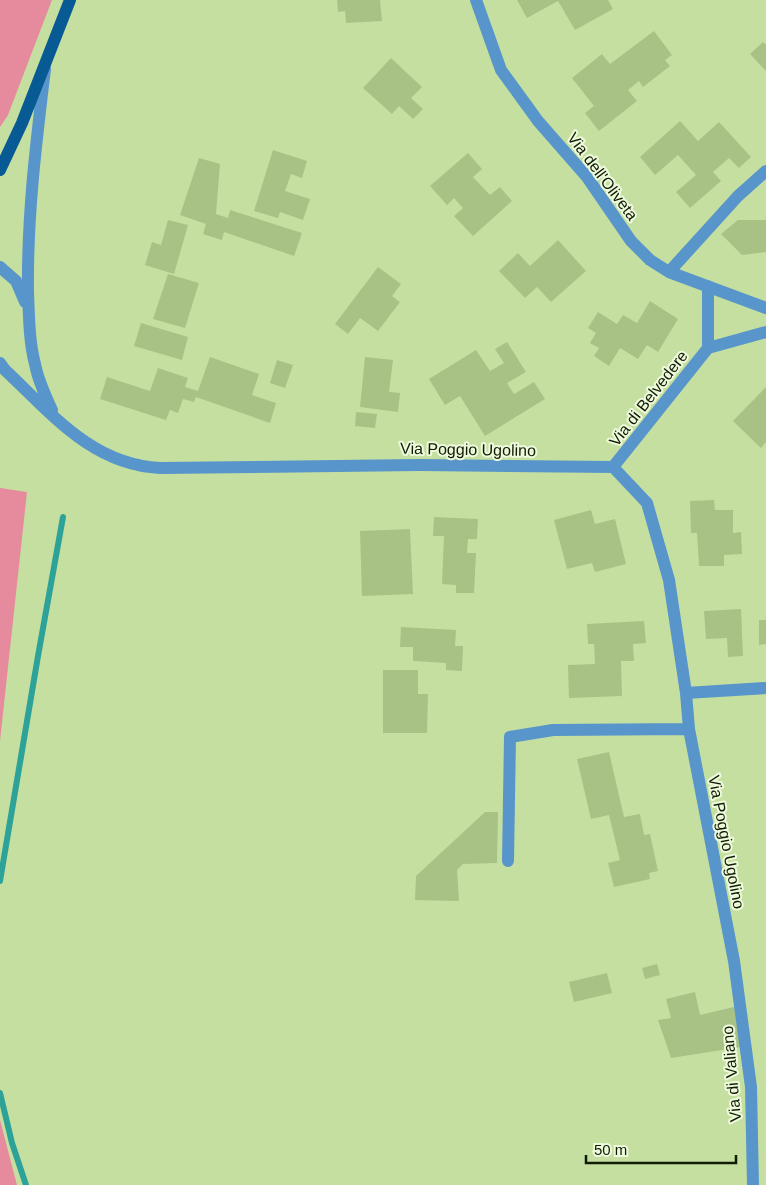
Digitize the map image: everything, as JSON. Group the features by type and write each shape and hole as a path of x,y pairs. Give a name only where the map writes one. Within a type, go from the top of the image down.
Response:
{"main road":[{"path":"0,170 22,123 70,0"}],"street":[{"name":"Via dell'Oliveta","path":"476,0 501,70 538,120 587,177 631,240 650,260 669,272 766,308"},
{"name":"Via Poggio Ugolino","path":"46,62 29,218 29,311 34,363 43,390 57,419"},
{"path":"669,272 738,196 766,171"},
{"name":"Via Poggio Ugolino","path":"0,267 16,281 29,311"},
{"name":"Via di Belvedere","path":"708,286 708,348"},
{"name":"Via di Belvedere","path":"613,467 708,348 766,332"},
{"name":"Via Poggio Ugolino","path":"2,366 81,440 117,460 146,467 409,465 613,467 646,503 669,580 686,693 689,729 734,961"},
{"path":"686,693 766,688"},
{"path":"508,861 510,737 552,730 689,729"},
{"name":"Via di Valiano","path":"734,961 751,1087 753,1185"}],"shaded area":[{"path":"0,0 52,0 8,115 0,127"},
{"path":"0,488 27,492 0,741"},
{"path":"0,1120 17,1185 0,1185"}],"building":[{"path":"337,0 380,0 382,21 346,23 345,11 338,12"},
{"path":"517,0 608,0 613,9 575,30 558,1 527,18"},
{"path":"654,31 672,55 665,60 670,66 643,87 639,81 628,90 637,101 599,131 585,113 594,106 572,78 602,54 610,64"},
{"path":"763,42 766,45 766,71 750,54"},
{"path":"391,58 422,87 411,98 423,109 413,119 399,106 392,114 363,88"},
{"path":"680,121 698,141 719,122 751,157 739,168 729,158 713,172 721,181 690,208 676,192 696,175 678,155 655,175 640,157"},
{"path":"273,150 307,161 302,178 291,174 285,191 310,199 303,220 280,212 278,218 254,211"},
{"path":"468,153 482,169 473,177 490,195 500,187 512,201 473,236 454,216 463,208 454,198 447,205 430,186"},
{"path":"199,158 220,164 216,214 228,218 230,210 302,233 294,256 224,232 222,240 203,234 206,224 180,215"},
{"path":"168,220 188,225 174,274 145,265 152,242 161,245"},
{"path":"738,220 766,220 766,252 742,255 721,234"},
{"path":"558,240 586,271 551,302 537,287 525,298 499,271 518,253 530,266"},
{"path":"378,267 401,284 392,296 400,302 378,331 360,318 348,334 335,324"},
{"path":"168,274 199,283 185,328 153,319"},
{"path":"650,301 678,319 658,352 647,345 638,359 620,348 609,366 594,356 599,348 590,343 596,333 588,328 598,312 617,324 623,315 637,323"},
{"path":"141,323 188,337 182,360 134,346"},
{"path":"507,342 526,372 507,383 514,394 534,382 545,399 485,436 460,396 445,405 429,379 476,350 490,371 504,363 495,349"},
{"path":"210,357 259,374 252,395 276,403 270,423 196,397 194,402 183,399 178,413 170,410 166,420 100,399 107,377 150,391 158,368 188,378 185,387 198,391"},
{"path":"365,357 393,360 389,392 400,393 398,412 360,407"},
{"path":"277,360 293,365 285,388 270,383"},
{"path":"766,387 766,442 761,448 733,421"},
{"path":"356,412 377,414 375,428 355,426"},
{"path":"714,500 715,510 733,510 733,533 741,532 742,554 724,555 724,566 699,566 697,533 691,533 690,501"},
{"path":"591,510 595,524 615,519 626,564 595,572 592,563 567,569 554,520"},
{"path":"434,517 478,519 477,539 468,539 467,553 476,553 474,593 456,593 456,585 442,584 444,536 433,536"},
{"path":"410,529 413,594 362,596 360,531"},
{"path":"741,609 743,656 728,657 727,638 706,639 704,611"},
{"path":"759,620 766,620 766,644 759,645"},
{"path":"644,621 646,643 633,644 634,661 621,661 622,696 569,698 568,665 595,664 594,644 588,644 587,624"},
{"path":"401,627 456,630 455,646 463,646 462,671 446,670 446,663 413,661 413,647 400,647"},
{"path":"383,670 418,670 418,694 428,694 427,733 383,733"},
{"path":"609,752 624,817 640,814 644,835 650,834 658,871 649,873 650,879 614,887 608,863 620,860 609,815 591,819 577,759"},
{"path":"485,812 498,812 497,863 463,864 457,870 459,901 415,900 416,876"},
{"path":"657,964 660,975 645,979 642,968"},
{"path":"607,973 612,993 574,1002 569,982"},
{"path":"695,992 700,1015 738,1006 741,1047 671,1058 658,1020 671,1018 666,999"}],"waterway":[{"path":"0,881 63,517"},
{"path":"0,1093 12,1143 26,1185"}]}
